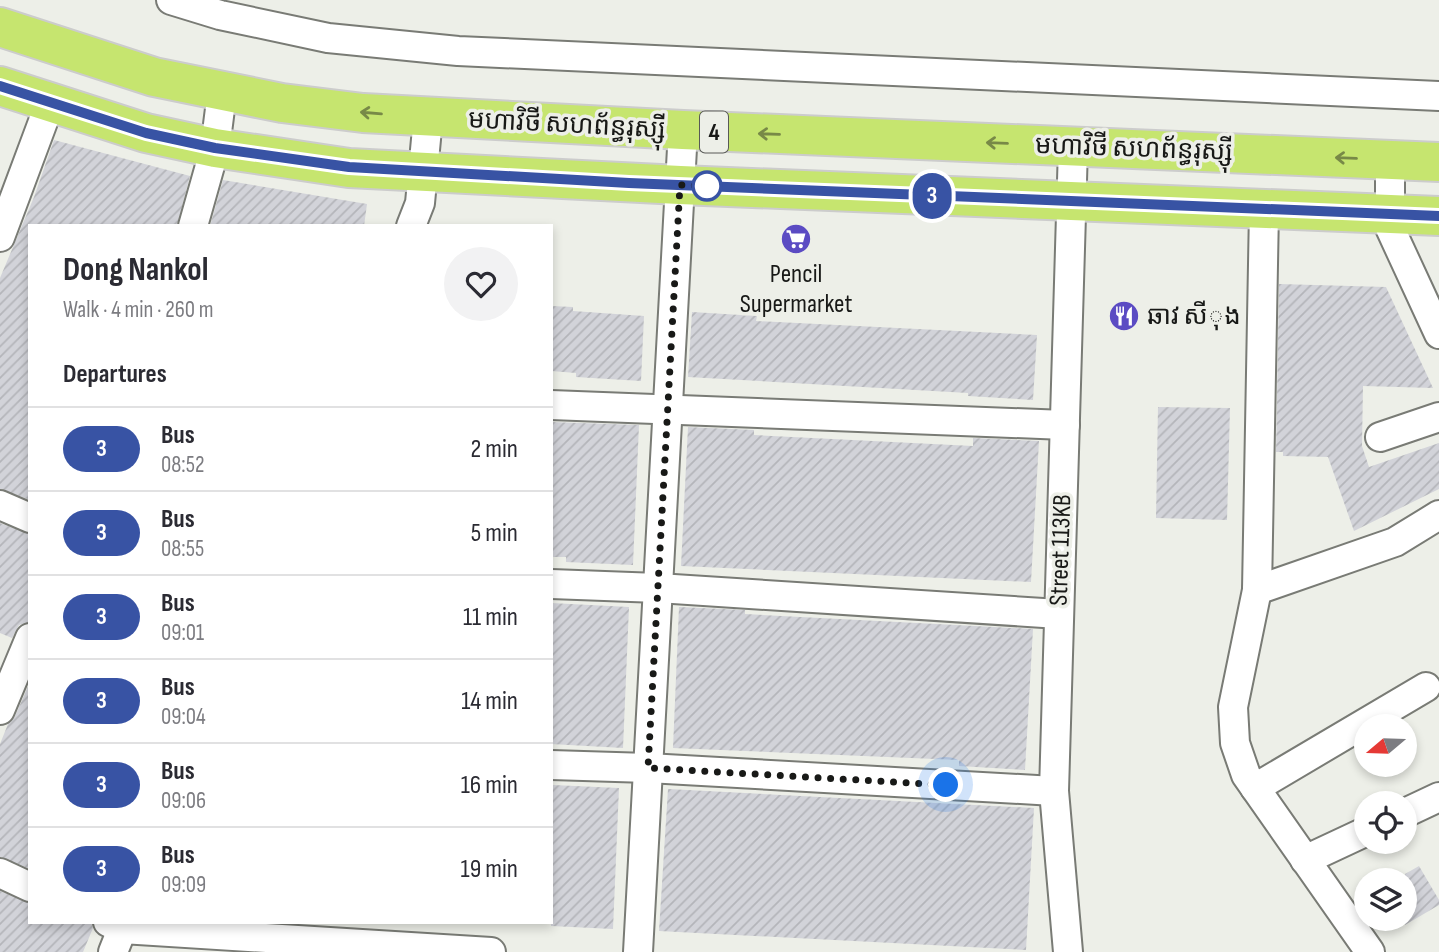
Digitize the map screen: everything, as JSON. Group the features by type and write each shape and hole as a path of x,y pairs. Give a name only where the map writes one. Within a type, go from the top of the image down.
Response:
{"highway":[{"name":"មហាវិថី សហព័ន្ធរុស្ស៊ី","path":"0,27 112,65 222,93 282,103 428,118 1439,162"},
{"name":"មហាវិថី សហព័ន្ធរុស្ស៊ី","path":"0,86 146,133 215,148 349,167 680,185 1439,216"}],"street":[{"path":"171,0 220,15 328,38 458,51 1439,96"},
{"path":"194,224 215,148 222,93"},
{"path":"0,237 50,103"},
{"path":"412,224 420,203 428,118"},
{"path":"638,952 683,130"},
{"name":"Street 113KB","path":"1068,952 1054,791 1073,146"},
{"path":"1390,160 1390,228 1439,334"},
{"path":"1264,210 1256,590 1234,707 1236,743 1246,775 1370,952"},
{"path":"553,405 1065,425"},
{"path":"1380,437 1439,416"},
{"path":"0,505 28,517"},
{"path":"1256,590 1395,542 1439,515"},
{"path":"553,584 658,588 1059,614"},
{"path":"0,710 28,643"},
{"path":"1255,788 1426,687"},
{"path":"553,765 1054,791"},
{"path":"1417,807 1439,797"},
{"path":"1304,860 1354,837"},
{"path":"0,873 28,886"},
{"path":"117,931 308,946 491,952"}],"building":[{"path":"54,140 190,176 178,224 28,224 28,499 0,489 0,278 34,197"},
{"path":"223,180 367,204 364,224 211,224"},
{"path":"1279,284 1386,287 1433,388 1363,386 1362,446 1369,467 1439,443 1439,489 1354,531 1328,457 1283,456 1283,452 1276,452"},
{"path":"553,306 573,307 573,311 644,316 641,381 576,377 576,373 553,371"},
{"path":"692,312 757,316 756,321 1037,335 1033,400 968,396 968,393 688,377"},
{"path":"1158,407 1230,408 1227,520 1156,518"},
{"path":"553,422 639,425 633,565 566,562 566,557 553,557"},
{"path":"688,427 754,430 754,435 973,446 973,438 1039,441 1031,582 681,566"},
{"path":"0,523 28,533 28,623 19,625 12,638 0,633"},
{"path":"553,603 629,607 623,748 553,744"},
{"path":"679,607 745,610 745,614 1033,629 1025,770 959,766 959,760 673,748"},
{"path":"28,687 28,868 0,857 0,744 8,724 15,716"},
{"path":"553,785 619,788 613,929 551,926"},
{"path":"668,789 1034,808 1026,950 659,931"},
{"path":"1419,866 1439,900 1439,905 1417,918 1417,868"},
{"path":"0,891 28,902 28,924 92,924 93,928 83,952 0,952"}],"bus line":[{"name":"3","path":"0,86 146,133 262,156 349,167 629,183 1439,216"}],"place":[{"name":"Pencil Supermarket","path":"796,239"},
{"name":"ឆាវ សីុង","path":"1124,316"}],"route":[{"path":"707,186 680,185 648,768 946,785"}]}
